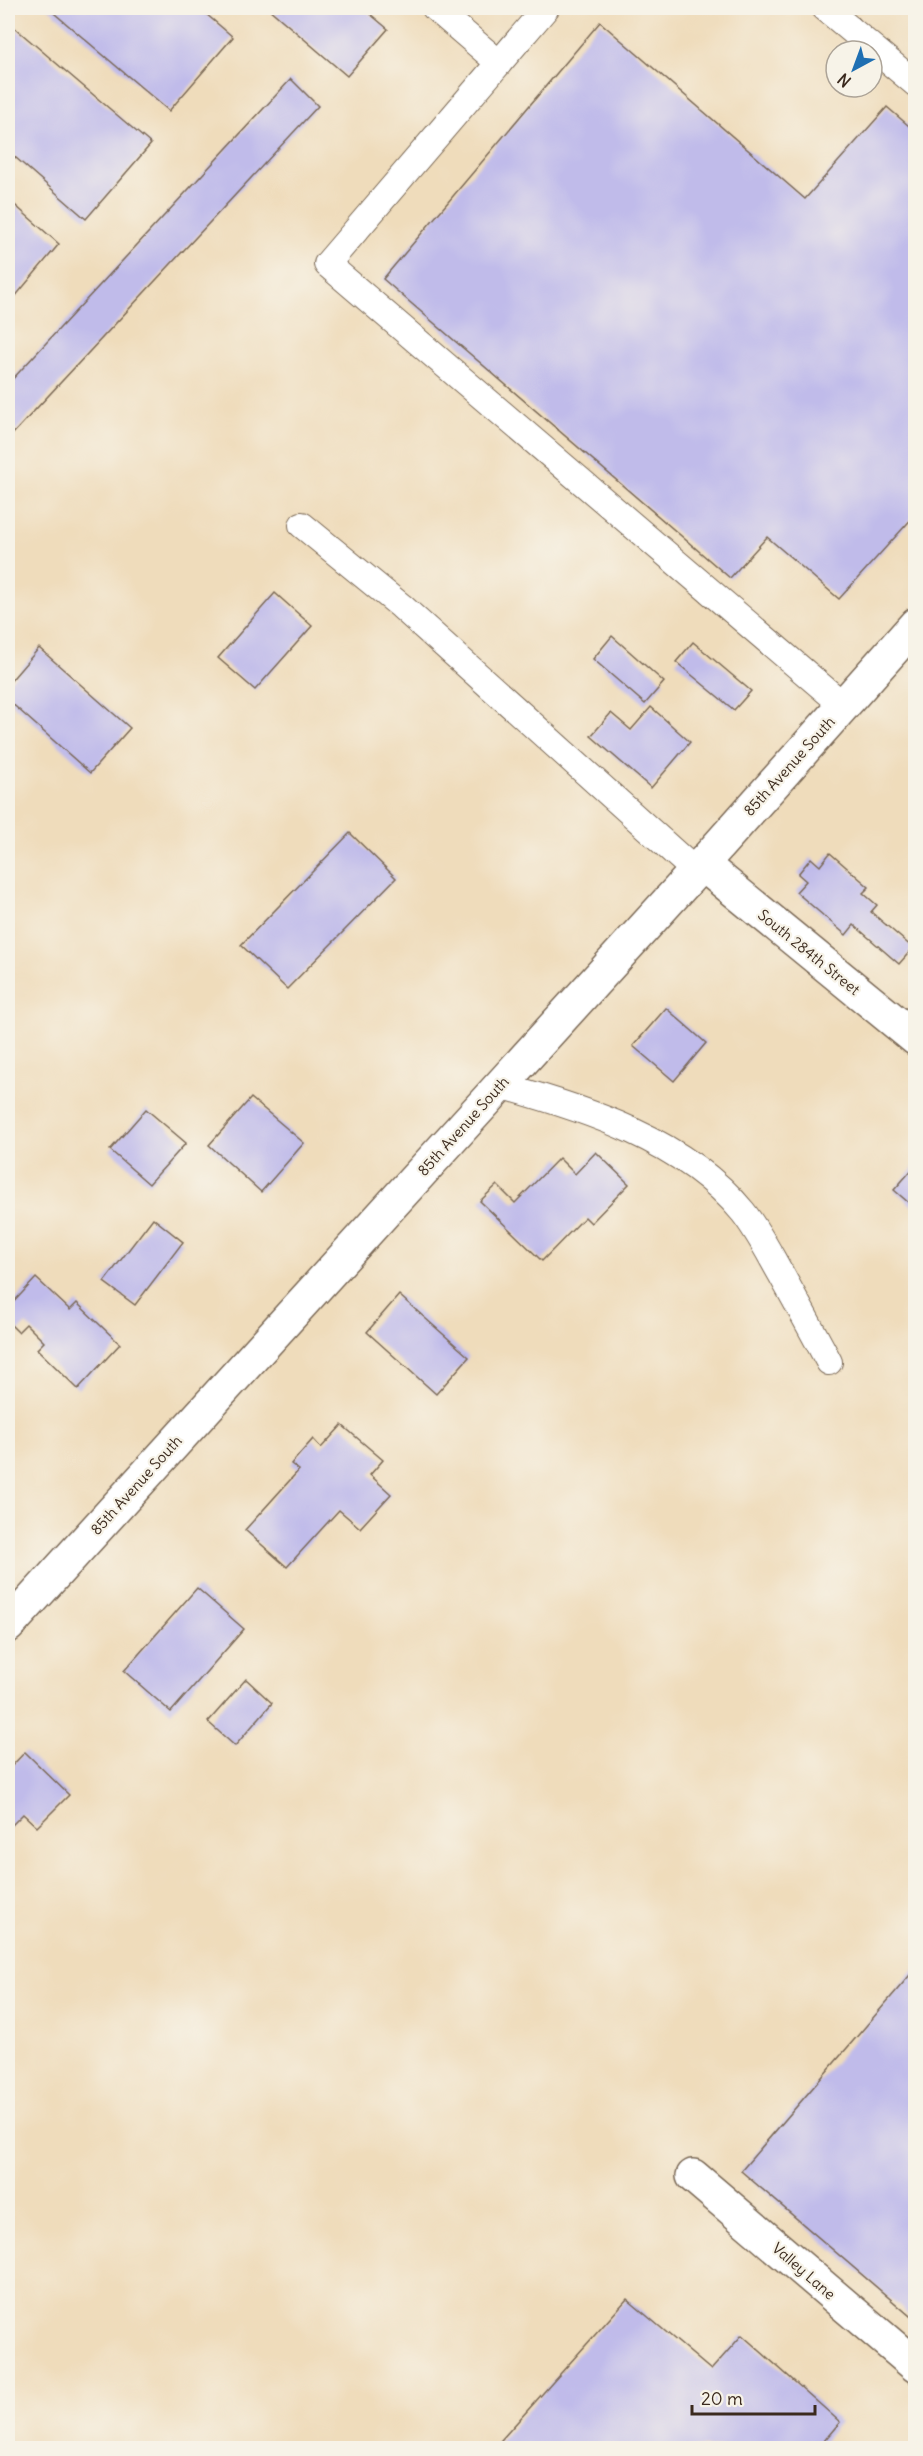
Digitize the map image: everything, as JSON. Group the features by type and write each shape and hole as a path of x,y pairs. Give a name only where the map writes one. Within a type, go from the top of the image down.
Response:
{"street":[{"name":"85th Avenue South","path":"8,1626 699,868 915,624"},
{"name":"South 284th Street","path":"699,868 915,1039"},
{"name":"Valley Lane","path":"693,2176 915,2366"}],"lane":[{"path":"435,8 500,63"},
{"path":"546,8 327,264 843,705"},
{"path":"825,8 915,84"},
{"path":"302,525 401,606 699,868"},
{"path":"500,1085 580,1110 650,1139 689,1163 713,1182 742,1211 760,1236 829,1362"}],"building":[{"path":"48,8 199,8 233,37 169,111"},
{"path":"268,8 363,8 388,29 347,76"},
{"path":"8,22 151,144 86,219 8,151"},
{"path":"600,22 805,199 887,107 916,132 916,514 839,599 767,537 730,578 383,279"},
{"path":"291,79 318,106 8,439 8,384"},
{"path":"8,199 59,244 14,298 8,292"},
{"path":"275,593 312,626 255,690 218,658"},
{"path":"612,636 664,682 645,704 593,659"},
{"path":"693,642 751,691 734,710 676,662"},
{"path":"39,648 130,728 90,773 8,700 8,684"},
{"path":"651,707 690,742 651,788 591,736 611,713 631,730"},
{"path":"350,833 396,878 287,989 241,945"},
{"path":"830,853 869,887 863,893 877,905 871,912 913,948 899,964 854,925 846,935 796,892 806,881 798,874 811,858 820,866"},
{"path":"666,1008 706,1043 674,1081 633,1046"},
{"path":"251,1098 304,1143 261,1192 209,1145"},
{"path":"146,1109 186,1143 149,1184 110,1150"},
{"path":"596,1152 629,1184 591,1223 585,1217 542,1261 480,1201 497,1185 515,1203 559,1158 575,1174"},
{"path":"916,1165 916,1209 894,1190"},
{"path":"153,1218 183,1242 135,1305 104,1282"},
{"path":"36,1278 70,1310 77,1303 120,1344 78,1389 37,1349 44,1342 26,1324 18,1332 8,1322 8,1308"},
{"path":"399,1295 469,1357 436,1394 367,1332"},
{"path":"342,1425 383,1460 370,1475 391,1494 360,1528 339,1510 287,1567 245,1530 299,1470 291,1464 313,1439 321,1448"},
{"path":"197,1588 244,1629 171,1712 124,1671"},
{"path":"246,1679 272,1703 235,1746 208,1722"},
{"path":"25,1752 69,1795 37,1827 23,1814 9,1828 8,1770"},
{"path":"916,1968 916,2321 741,2171"},
{"path":"627,2299 711,2370 742,2335 840,2422 818,2448 494,2448"}]}
